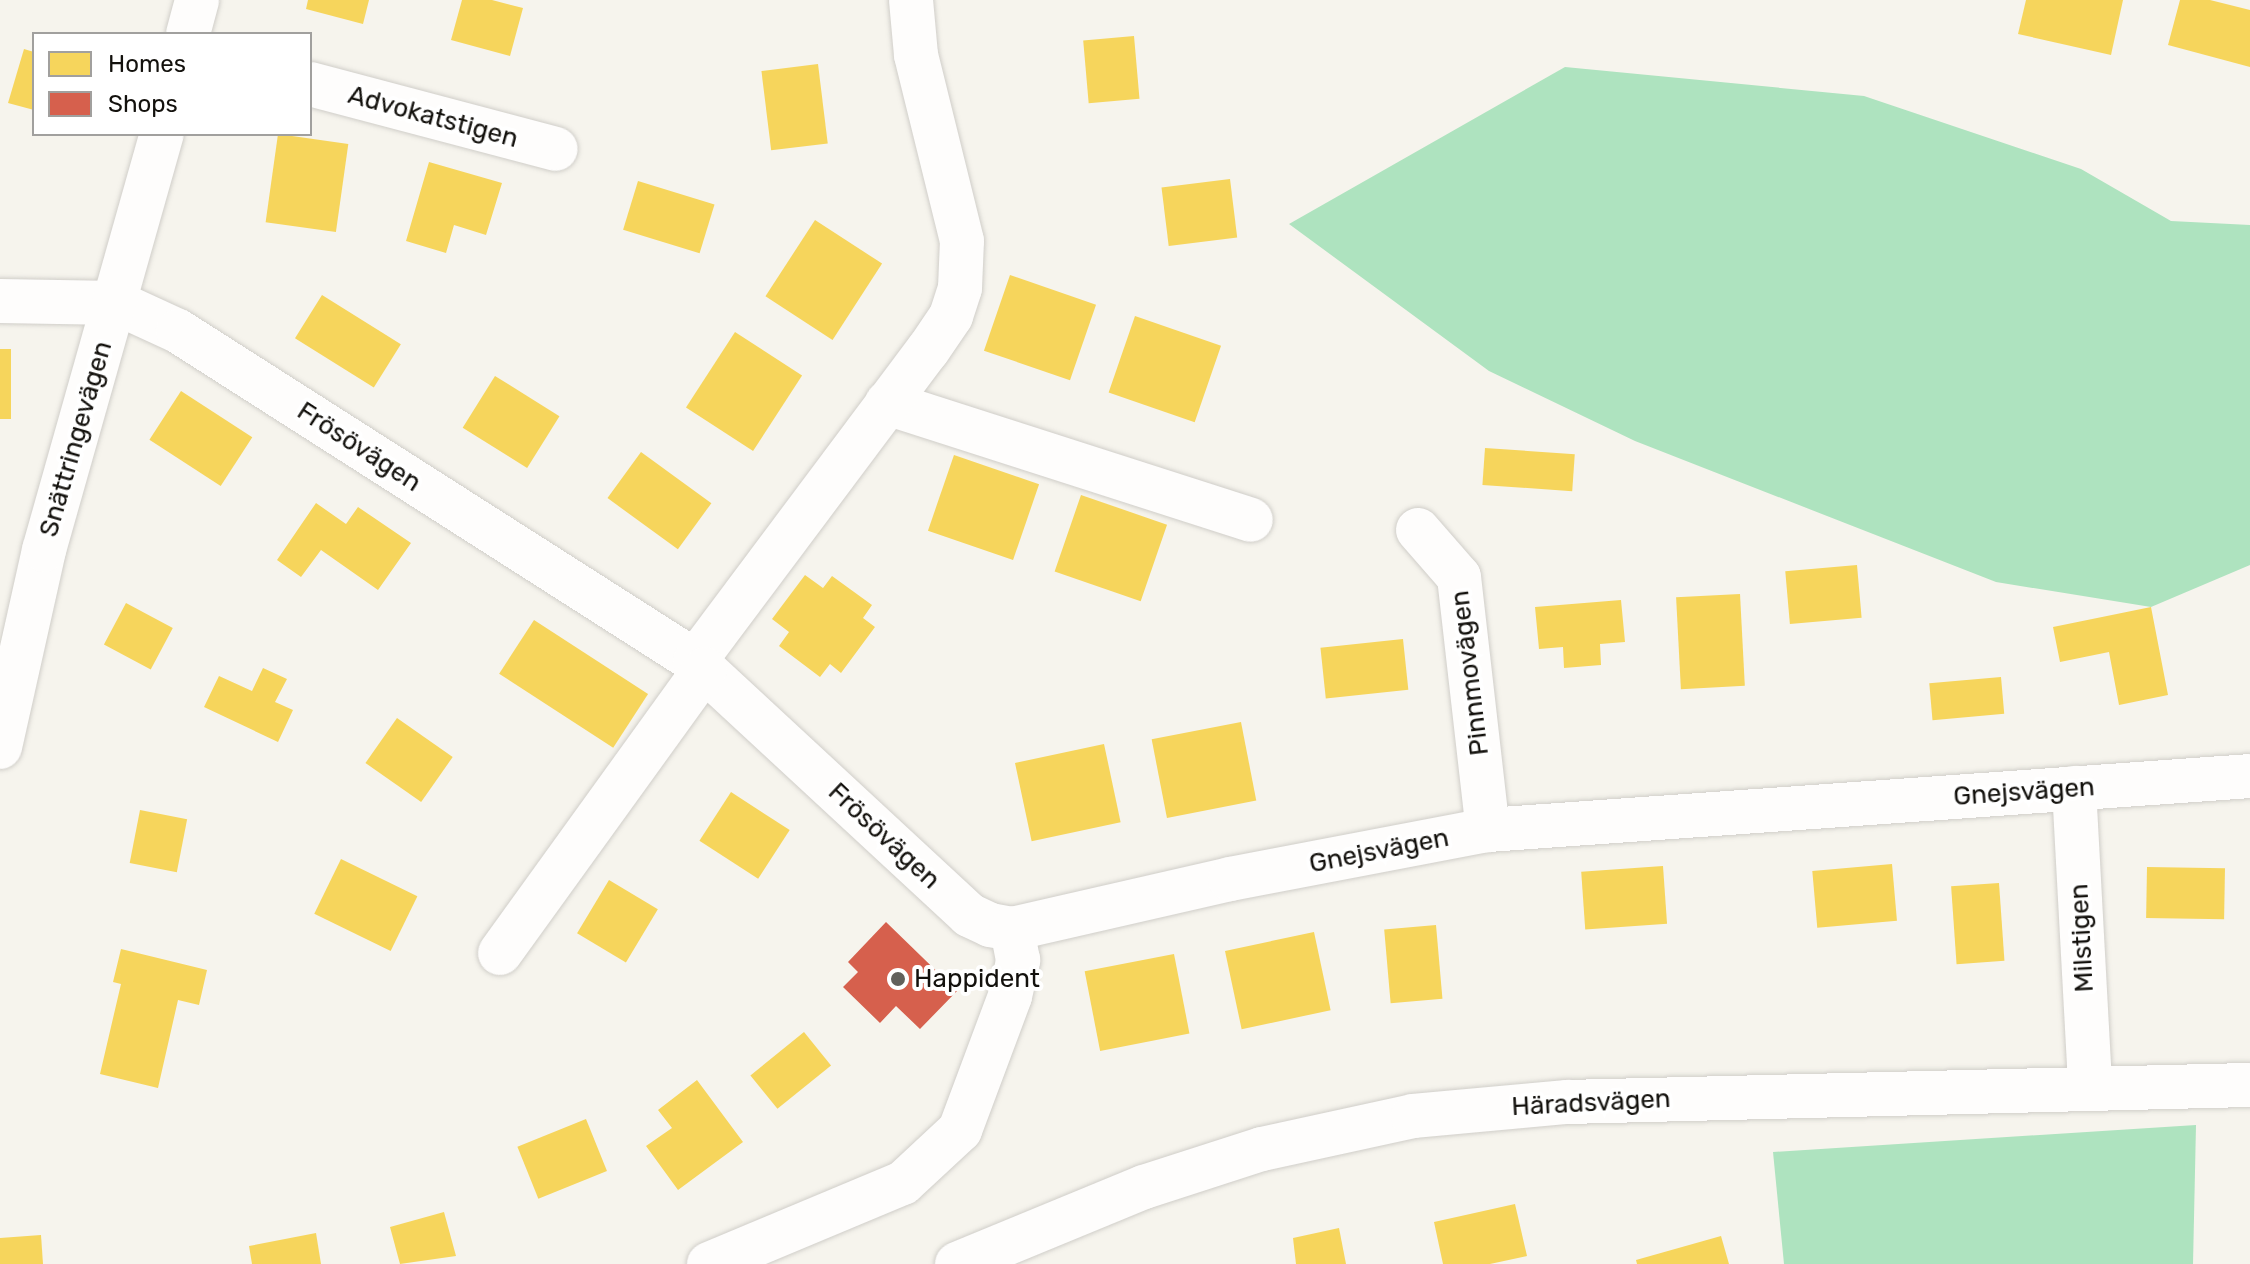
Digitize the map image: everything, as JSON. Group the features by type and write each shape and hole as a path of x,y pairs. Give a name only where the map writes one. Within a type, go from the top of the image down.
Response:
{"street":[{"path":"189,32 197,0"},
{"path":"500,953 700,665 951,316 960,288 962,241 916,55 911,0"},
{"name":"Advokatstigen","path":"312,85 556,149"},
{"name":"Snättringevägen","path":"0,747 44,550 117,303 161,136"},
{"name":"Frösövägen","path":"0,301 117,303 178,331 700,665 969,915 1012,929"},
{"path":"887,403 1251,520"},
{"name":"Pinnmovägen","path":"1418,530 1459,577 1488,830"},
{"name":"Gnejsvägen","path":"1012,929 1230,879 1488,830 2250,776"},
{"name":"Milstigen","path":"2074,788 2090,1088"},
{"path":"709,1264 903,1183 946,1146 960,1130 1010,996 1018,960 1012,929"},
{"name":"Häradsvägen","path":"957,1264 1188,1173 1262,1149 1413,1116 1567,1102 2250,1085"}],"green space":[{"path":"1565,67 1864,96 2081,169 2171,221 2250,225 2250,565 2151,607 1996,582 1635,441 1489,371 1289,224"},
{"path":"2196,1125 2193,1264 1784,1264 1773,1152"}],"building: Homes":[{"path":"308,0 369,0 363,24 306,9"},
{"path":"462,0 492,0 523,8 510,56 451,40"},
{"path":"2026,0 2123,0 2111,55 2018,34"},
{"path":"2180,0 2210,0 2250,10 2250,67 2168,45"},
{"path":"1134,36 1139,99 1089,103 1083,40"},
{"path":"24,49 32,51 32,109 8,103"},
{"path":"818,64 828,143 771,150 761,71"},
{"path":"278,136 348,144 336,232 266,222"},
{"path":"429,162 502,183 486,235 454,225 446,253 406,241"},
{"path":"1230,179 1237,238 1169,246 1162,187"},
{"path":"638,181 715,204 700,253 623,230"},
{"path":"815,220 882,264 833,340 765,296"},
{"path":"1010,275 1096,305 1070,380 984,351"},
{"path":"322,295 401,344 374,388 295,338"},
{"path":"1135,316 1221,346 1195,422 1109,393"},
{"path":"735,332 802,376 753,451 686,407"},
{"path":"0,349 11,349 11,419 0,419"},
{"path":"495,376 559,416 527,468 463,428"},
{"path":"181,391 252,437 221,486 149,440"},
{"path":"1485,448 1575,454 1572,491 1482,485"},
{"path":"641,452 711,503 678,549 607,498"},
{"path":"954,455 1039,484 1013,560 928,531"},
{"path":"1081,495 1167,525 1141,601 1055,572"},
{"path":"316,503 346,524 358,507 411,543 378,590 321,550 301,577 277,560"},
{"path":"1857,565 1862,618 1790,624 1785,571"},
{"path":"805,575 823,588 832,576 872,605 863,618 875,627 841,673 830,664 820,677 779,646 789,632 772,619"},
{"path":"1740,594 1745,686 1681,689 1676,597"},
{"path":"1621,600 1625,642 1600,644 1601,665 1564,668 1563,647 1539,649 1535,607"},
{"path":"126,603 173,628 151,669 104,644"},
{"path":"2151,607 2168,695 2119,705 2109,652 2060,662 2053,627"},
{"path":"534,620 648,694 613,748 499,674"},
{"path":"1403,639 1408,690 1326,698 1320,648"},
{"path":"263,668 287,679 275,702 293,710 278,742 204,707 219,676 252,691"},
{"path":"2001,677 2004,714 1932,720 1929,683"},
{"path":"397,718 453,757 421,802 365,763"},
{"path":"1241,722 1256,801 1167,818 1152,739"},
{"path":"1104,744 1121,822 1032,841 1015,763"},
{"path":"731,792 790,830 758,879 699,841"},
{"path":"140,810 187,819 177,872 130,863"},
{"path":"341,859 417,896 391,951 314,914"},
{"path":"1892,864 1897,921 1817,928 1812,871"},
{"path":"1663,866 1667,924 1585,930 1581,872"},
{"path":"2147,867 2225,868 2224,919 2146,918"},
{"path":"609,880 658,909 626,963 577,933"},
{"path":"1999,883 2004,961 1957,964 1951,886"},
{"path":"1436,925 1442,999 1391,1003 1384,930"},
{"path":"1314,932 1331,1010 1242,1029 1225,951"},
{"path":"121,949 207,970 199,1005 178,1000 158,1088 100,1074 121,984 113,982"},
{"path":"1174,954 1189,1034 1100,1051 1085,971"},
{"path":"804,1032 831,1065 777,1109 750,1075"},
{"path":"697,1080 743,1142 678,1190 646,1146 672,1128 658,1110"},
{"path":"586,1119 607,1171 538,1199 517,1147"},
{"path":"1515,1204 1527,1256 1490,1264 1443,1264 1434,1222"},
{"path":"444,1212 456,1256 400,1264 390,1227"},
{"path":"1339,1228 1346,1264 1296,1264 1293,1238"},
{"path":"316,1233 321,1264 252,1264 249,1246"},
{"path":"41,1235 43,1264 0,1264 0,1238"},
{"path":"1721,1236 1729,1264 1637,1264 1636,1260"}],"building: Shops":[{"name":"Happident","path":"886,922 957,991 920,1029 896,1006 880,1023 843,987 858,972 848,962"}],"place":[{"name":"Happident","path":"898,979"}]}
